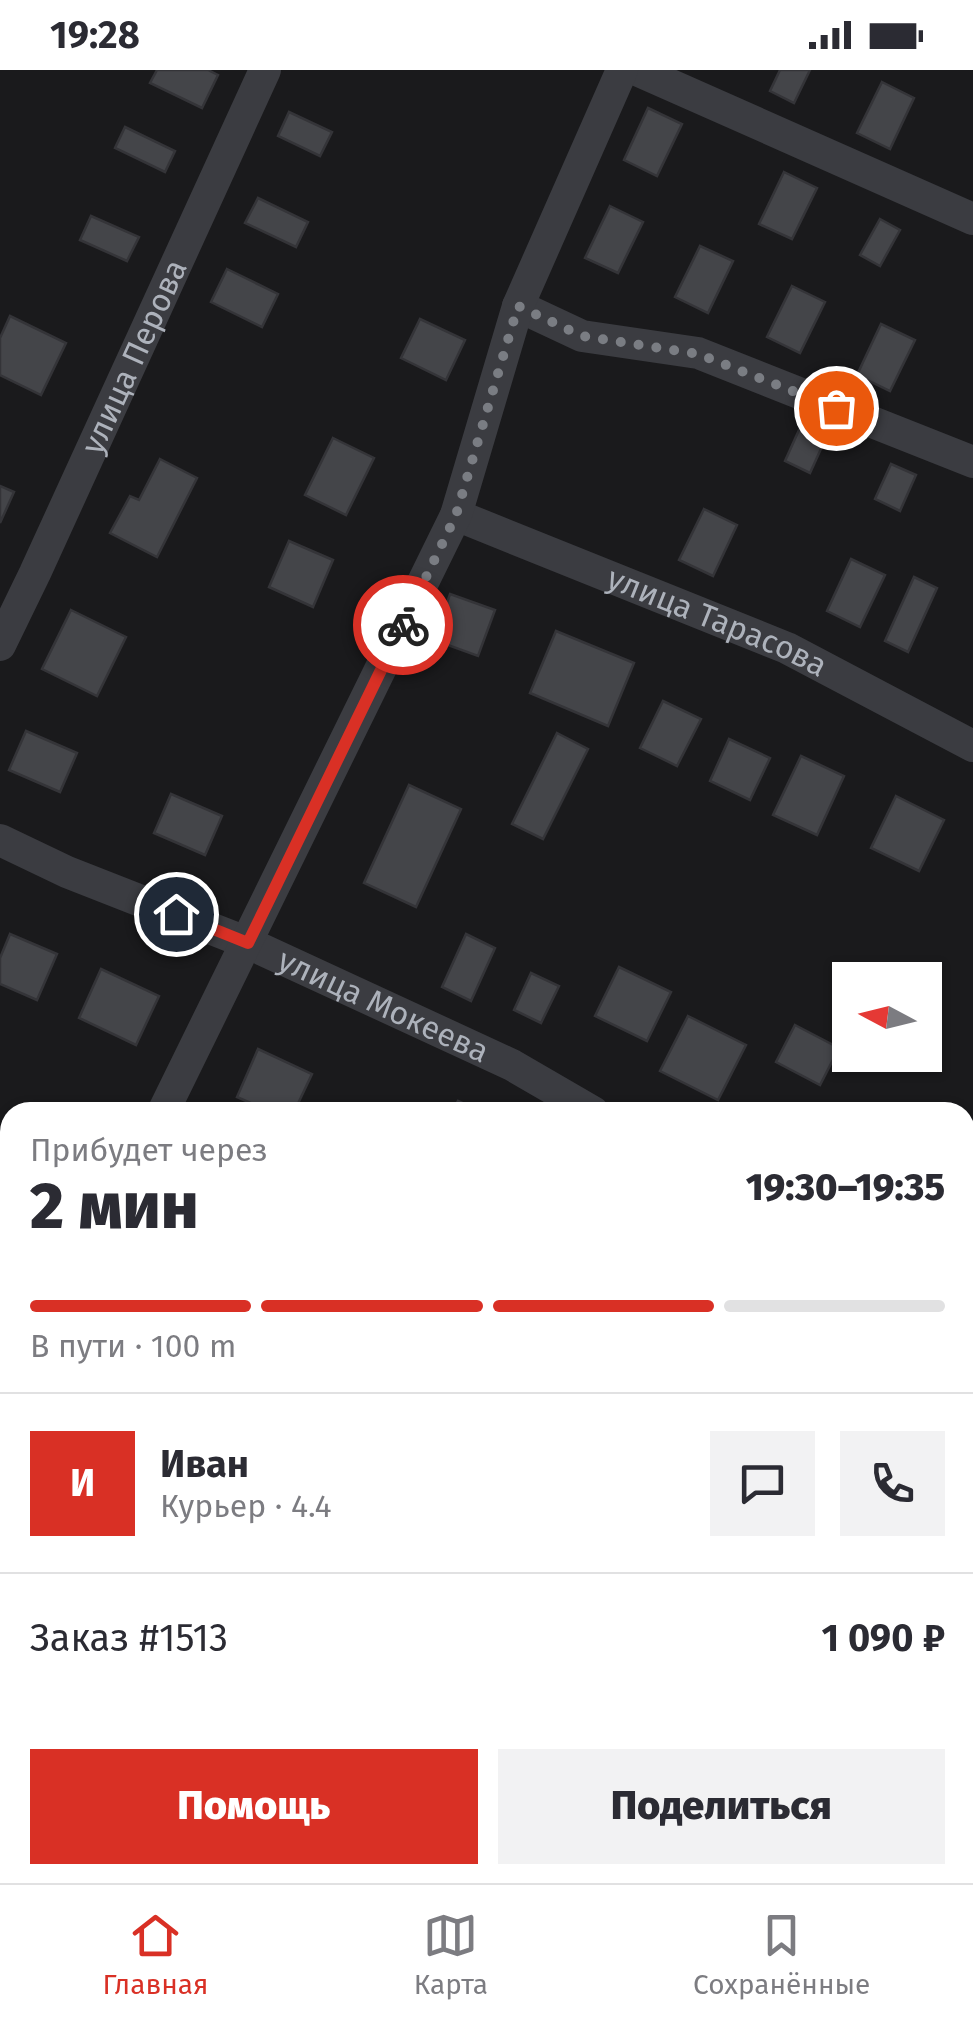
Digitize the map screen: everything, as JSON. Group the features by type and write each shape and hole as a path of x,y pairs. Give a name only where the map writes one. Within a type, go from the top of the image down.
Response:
{"street":[{"name":"улица Перова","path":"0,644 264,70"},
{"path":"167,1102 456,515 518,306 622,70"},
{"path":"637,70 973,219"},
{"path":"518,306 582,336 698,354 973,462"},
{"name":"улица Тарасова","path":"456,515 787,648 973,746"},
{"name":"улица Мокеева","path":"0,840 67,872 248,943 512,1065 575,1102"}],"building":[{"path":"157,70 208,70 218,75 202,108 150,83"},
{"path":"780,70 810,70 794,103 770,91"},
{"path":"882,82 914,98 890,149 857,133"},
{"path":"648,108 682,124 657,176 624,160"},
{"path":"289,112 332,132 320,156 278,136"},
{"path":"125,127 175,151 165,172 115,148"},
{"path":"784,172 817,188 792,239 759,224"},
{"path":"258,198 308,222 296,247 245,223"},
{"path":"610,206 643,222 618,273 585,258"},
{"path":"91,216 139,237 127,261 80,240"},
{"path":"880,219 900,230 880,266 860,255"},
{"path":"700,246 733,261 708,313 675,297"},
{"path":"227,269 278,294 262,327 211,302"},
{"path":"792,286 825,302 800,353 767,337"},
{"path":"10,316 66,343 41,395 0,375 0,338"},
{"path":"420,319 465,340 446,380 401,358"},
{"path":"881,324 915,340 890,391 857,375"},
{"path":"804,419 829,431 810,473 785,461"},
{"path":"333,438 374,458 346,515 305,495"},
{"path":"160,459 197,478 157,557 110,533 130,496 139,500"},
{"path":"891,464 916,475 900,511 875,499"},
{"path":"0,486 14,492 0,523"},
{"path":"704,509 737,525 713,576 679,560"},
{"path":"289,541 333,560 313,607 269,587"},
{"path":"851,559 885,575 860,627 827,611"},
{"path":"914,577 937,588 908,652 885,641"},
{"path":"450,594 495,610 478,656 434,640"},
{"path":"71,610 126,637 97,696 42,669"},
{"path":"556,631 634,663 608,726 530,693"},
{"path":"663,701 701,719 677,766 640,748"},
{"path":"26,731 77,753 60,792 9,770"},
{"path":"557,733 588,749 543,839 512,824"},
{"path":"729,739 770,758 750,800 710,781"},
{"path":"801,756 844,776 817,835 773,815"},
{"path":"409,785 461,809 416,907 364,883"},
{"path":"171,794 222,816 205,855 154,833"},
{"path":"896,796 944,820 919,871 871,848"},
{"path":"10,934 57,954 37,1000 0,984 0,958"},
{"path":"466,934 495,948 471,1001 442,987"},
{"path":"619,967 671,992 647,1041 595,1016"},
{"path":"101,969 159,996 136,1045 79,1018"},
{"path":"531,973 559,986 541,1023 514,1010"},
{"path":"688,1016 746,1045 718,1100 660,1071"},
{"path":"795,1025 832,1044 832,1062 820,1085 776,1062"},
{"path":"258,1049 312,1074 299,1102 248,1102 237,1097"}],"way so far":[{"path":"403,625 456,515 518,306 582,336 698,354 836,408"}],"route":[{"path":"176,914 248,943 403,625"}]}
